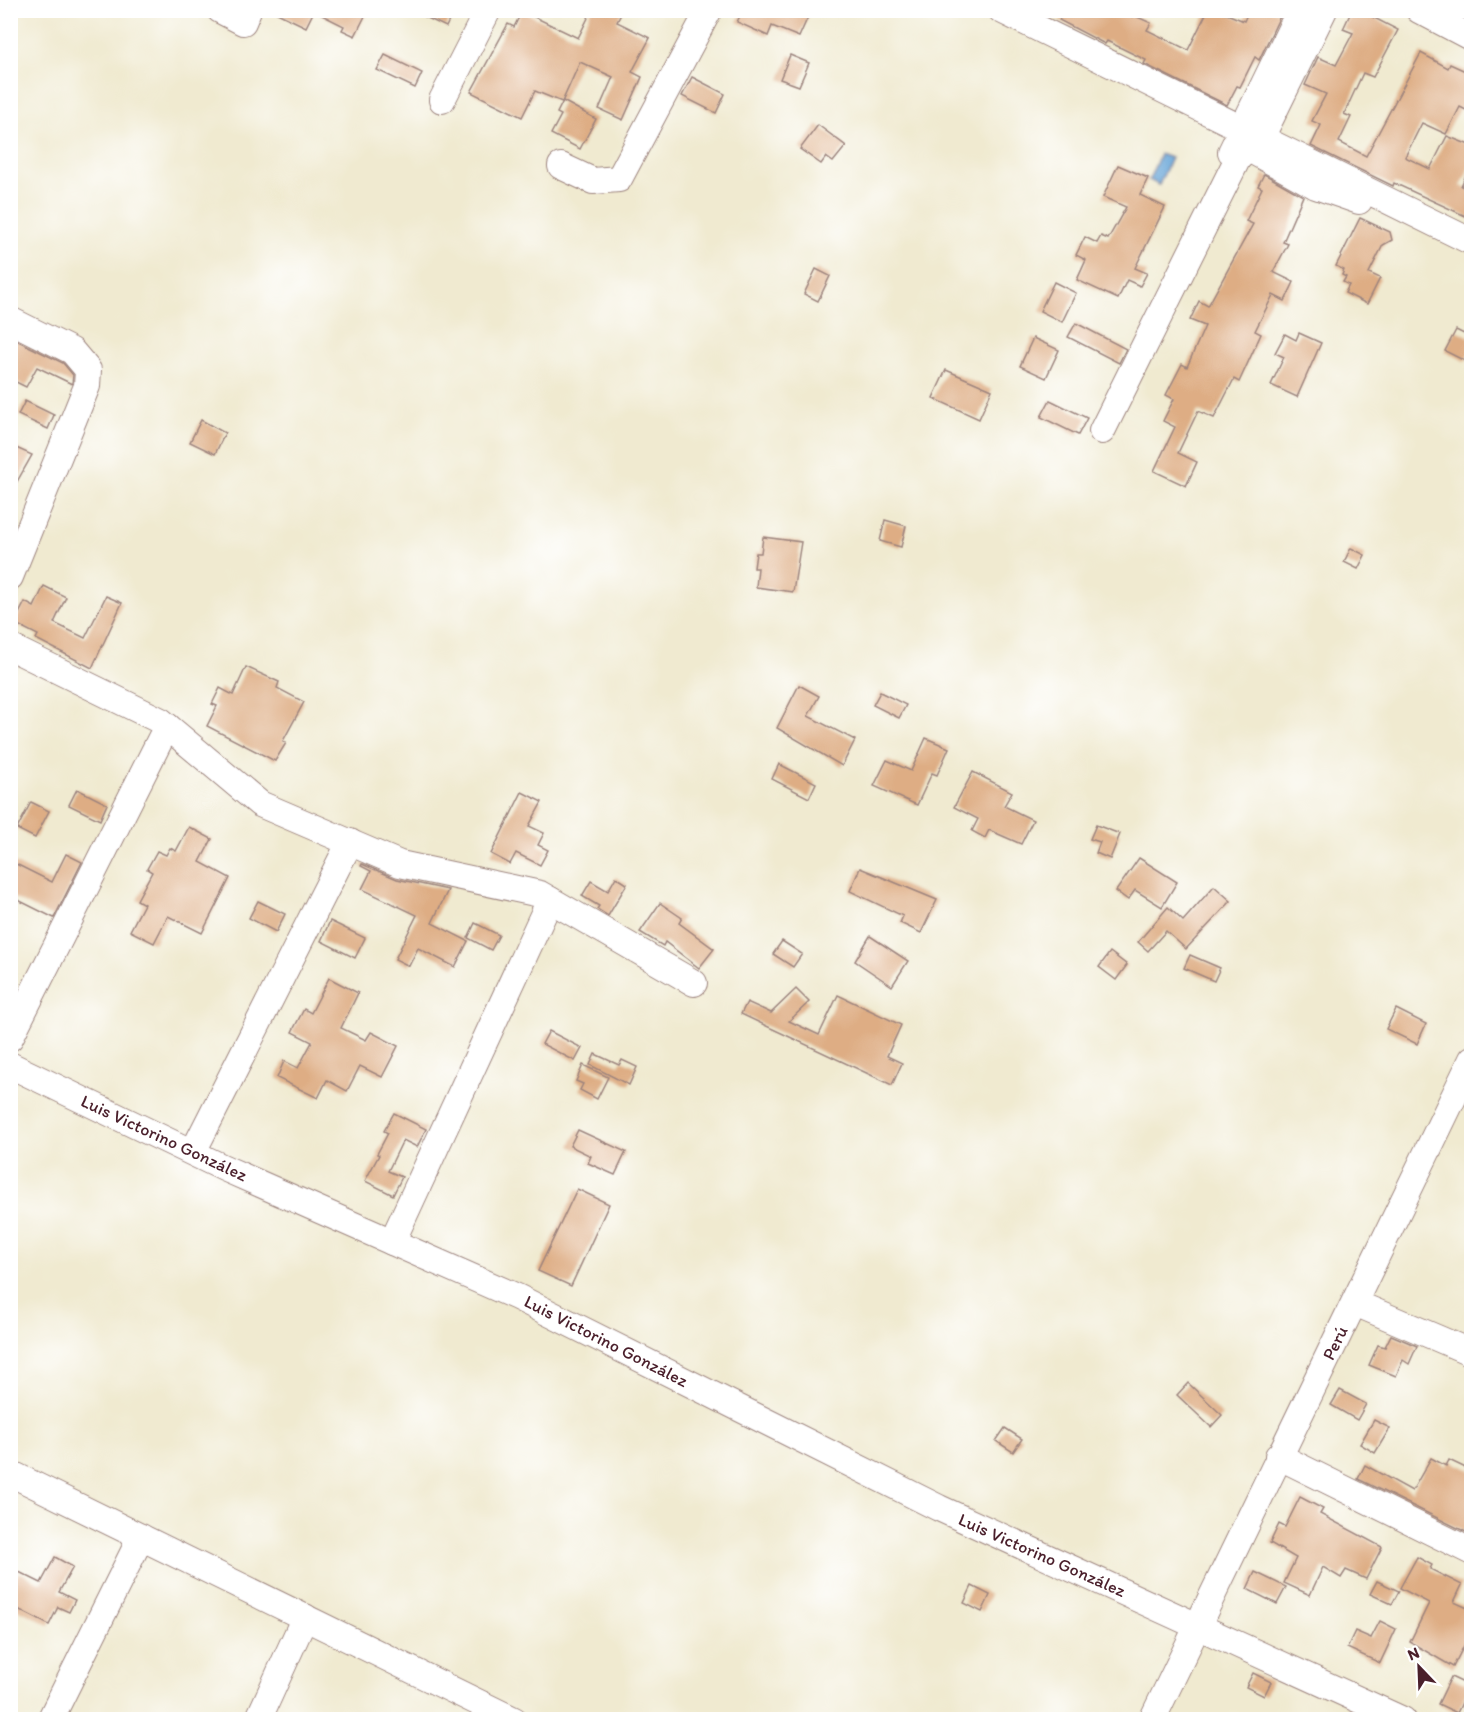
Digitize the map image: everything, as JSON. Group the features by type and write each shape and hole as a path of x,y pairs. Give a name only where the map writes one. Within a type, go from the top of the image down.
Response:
{"street":[{"path":"220,10 243,22 248,10"},
{"path":"442,100 488,10"},
{"path":"561,166 593,181 619,179 709,10"},
{"path":"1001,10 1316,186 1357,201 1379,195 1472,242"},
{"path":"1102,431 1244,145 1300,10"},
{"path":"1244,145 1324,10"},
{"path":"1419,10 1472,38"},
{"path":"10,320 72,351 88,370 87,386 10,577"},
{"path":"10,647 167,726 260,804 400,864 540,894 694,983"},
{"path":"10,1038 167,726"},
{"path":"193,1152 350,842"},
{"path":"392,1242 550,900"},
{"name":"Perú","path":"1152,1719 1472,1059"},
{"name":"Luis Victorino González","path":"10,1065 193,1152 613,1343 803,1442 928,1503 1403,1719"},
{"path":"1355,1303 1472,1353"},
{"path":"1278,1456 1472,1552"},
{"path":"10,1473 305,1617 481,1712 514,1719"},
{"path":"50,1719 141,1537"},
{"path":"258,1719 305,1617"}],"water":[{"path":"1160,154 1171,158 1159,185 1149,180"}],"building":[{"path":"271,10 368,10 355,36 342,30 344,26 314,11 306,27"},
{"path":"411,10 454,10 446,27"},
{"path":"592,10 623,10 617,22 650,38 632,72 642,77 623,120 599,109 613,77 580,62 562,102 535,91 522,117 471,92 508,24 514,27 522,11 578,38"},
{"path":"739,10 811,10 799,37 772,26 768,36 737,22 742,12"},
{"path":"1064,10 1119,10 1151,23 1147,30 1188,50 1208,10 1217,10 1244,21 1249,10 1274,10 1281,14 1259,60 1255,57 1240,87 1237,86 1227,105 1144,64 1146,60 1107,41 1105,44 1059,20"},
{"path":"1352,10 1359,10 1398,30 1373,77 1363,73 1344,114 1351,117 1339,142 1366,156 1421,53 1448,68 1450,64 1472,74 1472,113 1460,107 1446,134 1422,123 1405,157 1430,169 1447,136 1472,146 1472,161 1461,186 1472,191 1472,219 1394,183 1393,186 1311,146 1321,125 1312,121 1326,94 1305,85 1318,57 1336,65 1353,33 1343,29"},
{"path":"385,55 422,73 415,88 377,70"},
{"path":"790,55 809,63 799,86 780,79"},
{"path":"692,77 725,94 716,113 682,96"},
{"path":"563,101 596,119 580,149 551,134 561,115 557,113"},
{"path":"818,125 846,146 833,162 826,157 821,164 800,149"},
{"path":"1118,165 1148,178 1140,195 1165,207 1135,268 1147,273 1140,286 1127,280 1118,299 1077,280 1086,260 1076,255 1085,237 1097,243 1101,236 1108,239 1126,207 1103,197"},
{"path":"1264,174 1303,196 1283,242 1288,244 1273,272 1294,282 1285,301 1273,295 1255,331 1261,334 1239,382 1234,379 1214,418 1198,411 1178,453 1197,462 1186,486 1154,471 1175,427 1163,421 1174,399 1166,395 1182,364 1187,367 1205,326 1190,320 1199,301 1208,306 1253,224 1246,221 1262,188 1258,186"},
{"path":"1360,218 1390,232 1392,240 1383,245 1369,273 1380,278 1367,304 1345,293 1349,285 1343,282 1346,277 1342,275 1344,270 1336,266"},
{"path":"816,269 830,276 818,301 804,294"},
{"path":"1054,282 1076,293 1062,322 1040,311"},
{"path":"1076,323 1126,349 1119,363 1068,337"},
{"path":"1456,330 1472,338 1472,348 1465,361 1445,351"},
{"path":"1299,333 1321,343 1297,397 1271,385 1284,357 1275,353 1285,334 1296,340"},
{"path":"10,337 63,363 73,375 72,384 37,367 26,387 10,379"},
{"path":"1033,338 1059,350 1046,378 1020,366"},
{"path":"946,370 992,390 979,419 933,398"},
{"path":"1050,400 1087,418 1078,435 1041,417"},
{"path":"25,401 54,415 48,429 18,415"},
{"path":"201,420 225,433 215,454 190,442"},
{"path":"14,447 32,455 10,494 10,455"},
{"path":"885,520 906,526 901,547 880,541"},
{"path":"763,537 801,542 793,592 756,587 758,568 754,568 756,553 761,553"},
{"path":"1351,548 1365,555 1358,569 1344,562"},
{"path":"44,586 66,597 54,623 85,638 106,596 122,603 92,668 36,639 38,635 14,623 25,602 34,607"},
{"path":"246,667 279,682 277,688 304,702 283,741 286,743 275,761 207,726 217,706 212,704 220,688 233,695"},
{"path":"799,685 819,696 808,716 855,740 842,766 777,728"},
{"path":"880,692 906,705 899,718 873,705"},
{"path":"926,738 949,748 937,775 932,773 917,805 874,786 887,760 911,771"},
{"path":"779,764 816,783 809,798 772,779"},
{"path":"973,772 1012,792 1004,806 1033,820 1021,844 989,830 985,838 972,831 978,819 954,807"},
{"path":"77,789 107,804 100,820 69,805"},
{"path":"522,792 542,802 529,826 544,833 538,845 548,850 540,865 516,853 510,864 491,854"},
{"path":"31,802 49,811 35,838 17,829"},
{"path":"1096,825 1120,834 1110,859 1096,853 1100,842 1090,839"},
{"path":"189,827 212,839 200,862 230,878 202,933 168,916 154,943 130,931 144,904 137,900 152,872 147,869 157,851 166,855 170,848 176,851"},
{"path":"66,854 82,862 54,918 10,896 10,861 52,882"},
{"path":"1139,858 1177,882 1162,907 1135,890 1128,900 1116,891"},
{"path":"362,864 397,879 448,890 432,923 468,941 455,967 418,948 409,966 395,959 417,915 362,889 371,871 361,866"},
{"path":"860,868 937,900 921,933 900,923 903,916 850,891"},
{"path":"616,877 627,884 608,916 597,909 599,906 582,896 591,881 608,891"},
{"path":"1214,886 1231,901 1186,949 1166,931 1148,951 1138,942 1168,907 1183,921"},
{"path":"258,901 285,914 276,932 249,918"},
{"path":"660,903 682,918 679,923 714,949 699,968 665,942 663,946 640,932"},
{"path":"330,921 365,938 355,958 321,941"},
{"path":"475,923 499,935 491,950 468,938"},
{"path":"870,936 908,961 892,986 855,961"},
{"path":"782,941 802,954 793,967 773,954"},
{"path":"1110,952 1127,965 1116,980 1099,967"},
{"path":"1190,955 1220,968 1214,981 1184,968"},
{"path":"329,978 358,993 341,1028 366,1040 371,1032 398,1046 382,1077 360,1066 347,1091 327,1080 318,1098 277,1078 284,1061 298,1068 312,1042 292,1032 304,1009 311,1013"},
{"path":"796,989 809,1002 789,1021 819,1035 838,995 901,1025 887,1056 902,1063 892,1085 741,1014 747,1002 771,1013"},
{"path":"1396,1009 1426,1024 1417,1044 1386,1029"},
{"path":"549,1031 582,1048 575,1061 542,1044"},
{"path":"595,1054 619,1065 622,1060 637,1067 629,1085 590,1065"},
{"path":"583,1065 608,1077 597,1099 580,1090 583,1084 576,1081"},
{"path":"394,1113 426,1129 417,1147 403,1140 388,1171 402,1177 393,1195 365,1181 379,1155 377,1154 388,1133 384,1131"},
{"path":"578,1130 626,1152 615,1175 588,1163 591,1156 570,1146"},
{"path":"577,1189 609,1204 571,1286 538,1271"},
{"path":"1391,1335 1417,1346 1409,1364 1403,1360 1396,1376 1369,1365 1378,1345 1385,1347"},
{"path":"1188,1383 1222,1415 1211,1427 1177,1395"},
{"path":"1340,1390 1366,1404 1357,1420 1331,1405"},
{"path":"1374,1420 1390,1428 1375,1453 1360,1444"},
{"path":"1005,1428 1022,1439 1013,1452 996,1441"},
{"path":"1431,1458 1446,1466 1449,1460 1472,1471 1472,1535 1358,1479 1365,1465 1412,1491"},
{"path":"1300,1497 1323,1509 1320,1514 1382,1547 1366,1579 1346,1570 1341,1578 1323,1567 1310,1595 1284,1583 1296,1558 1270,1543 1279,1524 1285,1527"},
{"path":"55,1557 73,1567 59,1592 75,1600 69,1612 58,1607 49,1625 10,1605 10,1588 19,1572 41,1583"},
{"path":"1417,1557 1432,1565 1430,1569 1462,1585 1454,1602 1472,1610 1472,1630 1453,1667 1410,1642 1429,1603 1400,1588"},
{"path":"1255,1572 1286,1587 1277,1604 1247,1589"},
{"path":"1377,1581 1399,1591 1392,1604 1370,1594"},
{"path":"972,1586 990,1595 982,1612 964,1603"},
{"path":"1380,1621 1396,1629 1380,1663 1347,1648 1355,1631 1371,1638"},
{"path":"1253,1673 1271,1682 1264,1696 1246,1687"},
{"path":"1451,1677 1470,1686 1457,1713 1438,1704"}]}
